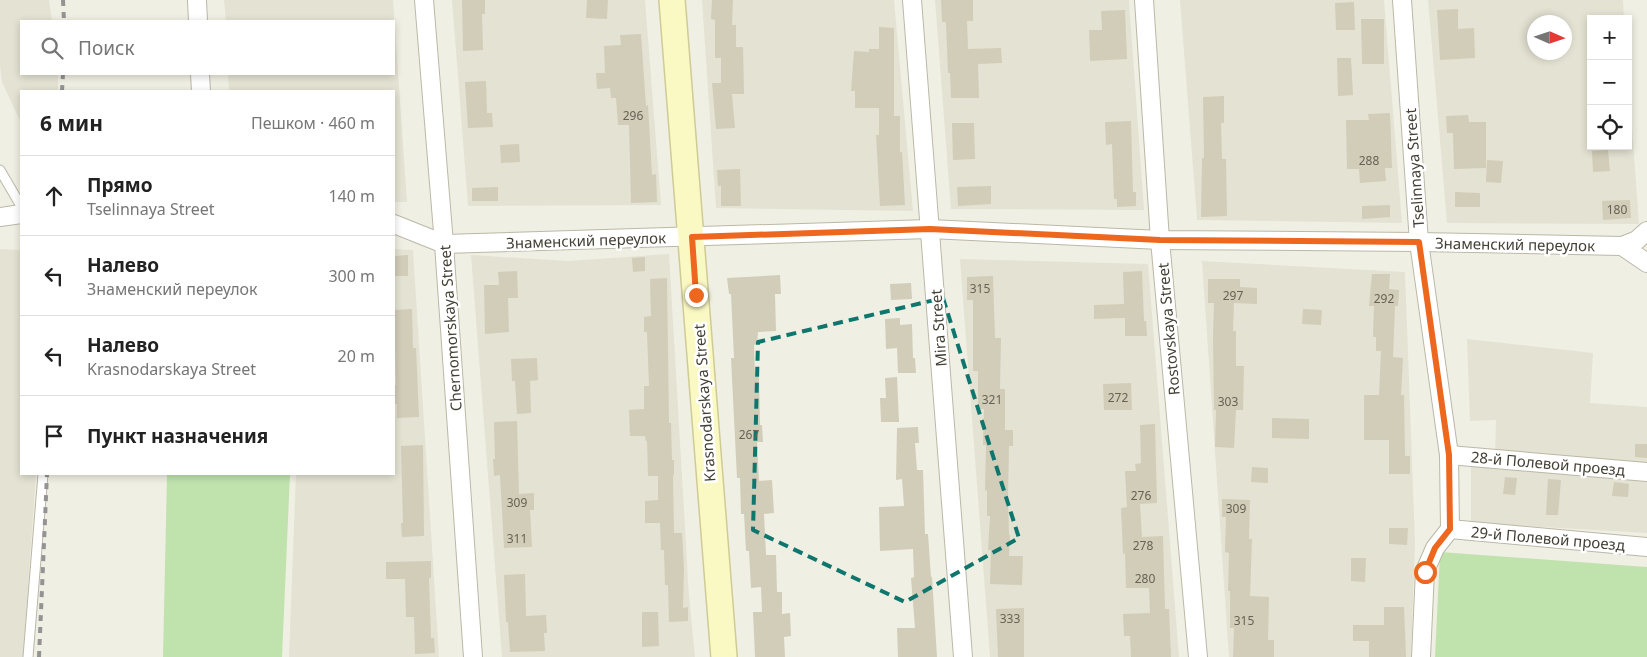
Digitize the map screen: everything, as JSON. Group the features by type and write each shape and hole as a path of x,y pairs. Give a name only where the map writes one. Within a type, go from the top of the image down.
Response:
{"street":[{"path":"197,0 198,20"},
{"name":"Chernomorskaya Street","path":"424,0 444,244 473,657"},
{"name":"Krasnodarskaya Street","path":"672,0 724,657"},
{"name":"Mira Street","path":"912,0 963,657"},
{"name":"Rostovskaya Street","path":"1144,0 1160,240 1198,657"},
{"name":"Tselinnaya Street","path":"1402,0 1419,242 1449,455 1450,529"},
{"path":"200,75 201,90"},
{"path":"0,217 20,214"},
{"name":"Знаменский переулок","path":"395,224 444,244 930,229 1160,240 1622,246"},
{"path":"1622,246 1637,240 1647,232"},
{"path":"1622,246 1647,263"},
{"name":"28-й Полевой проезд","path":"1449,455 1647,472"},
{"path":"1421,657 1425,572 1435,548 1450,529"},
{"name":"29-й Полевой проезд","path":"1450,529 1647,547"}],"lane":[{"path":"0,170 20,204"},
{"path":"28,657 43,475"}],"highlighted area":[{"path":"943,298 1019,538 905,602 753,530 758,342"}],"shaded area":[{"path":"0,0 49,0 52,20 20,20 20,75 58,75 58,90 20,90 20,121 2,82 0,65"},
{"path":"224,0 393,0 394,20 226,20"},
{"path":"452,0 645,0 661,205 468,206"},
{"path":"702,0 894,0 913,211 716,208"},
{"path":"935,0 1129,0 1144,210 951,209"},
{"path":"1180,0 1384,0 1402,223 1197,220"},
{"path":"1428,0 1623,0 1624,15 1587,15 1587,150 1632,150 1632,128 1639,224 1447,223"},
{"path":"395,29 407,202 395,202 395,90 229,90 228,75 395,75"},
{"path":"0,249 20,250 20,475 36,475 23,657 0,657"},
{"path":"395,249 413,250 439,657 289,657 296,475 395,475"},
{"path":"669,254 689,596 695,657 502,657 471,255 568,261"},
{"path":"960,259 1148,264 1179,657 990,657"},
{"path":"1202,261 1405,272 1415,542 1411,657 1229,657"},
{"path":"1467,339 1593,353 1590,403 1647,407 1647,465 1495,454 1496,420 1470,421"},
{"path":"1471,462 1647,476 1647,533 1471,523"}],"green space":[{"path":"167,475 290,475 282,657 163,657"},
{"path":"1440,552 1647,567 1647,657 1435,657"}],"building":[{"path":"462,0 485,0 485,14 482,14 483,50 463,51"},
{"path":"587,0 608,0 607,19 586,18"},
{"path":"712,0 733,0 732,25 736,25 736,47 743,47 744,94 732,94 735,128 716,129 712,83 721,83 721,58 715,58 715,20 711,19"},
{"path":"941,0 973,0 973,21 967,21 968,49 1001,48 1002,63 978,64 979,98 951,98 946,22 942,22"},
{"path":"1354,2 1355,30 1336,30 1335,3"},
{"path":"1458,9 1458,29 1474,28 1475,58 1440,60 1437,10"},
{"path":"1125,10 1127,59 1090,61 1089,30 1102,30 1101,11"},
{"path":"1361,19 1384,19 1384,64 1362,64"},
{"path":"879,27 894,28 894,116 900,116 900,152 902,152 905,205 880,206 876,135 879,135 879,108 855,108 855,91 851,91 854,51 869,52 869,49 879,49"},
{"path":"641,34 652,175 656,174 657,202 631,203 629,125 618,125 616,98 611,98 610,88 597,89 596,73 605,73 604,46 621,45 620,35"},
{"path":"1337,58 1351,58 1353,95 1338,96"},
{"path":"486,81 487,113 492,113 493,127 468,128 465,82"},
{"path":"1224,96 1224,123 1221,123 1222,159 1226,159 1227,216 1201,217 1202,158 1204,158 1203,97"},
{"path":"1390,113 1392,168 1385,168 1386,181 1360,183 1359,169 1347,169 1346,120 1369,120 1368,114"},
{"path":"1468,115 1469,122 1486,122 1486,168 1454,169 1453,133 1447,133 1446,116"},
{"path":"1131,121 1133,192 1136,192 1136,206 1117,207 1117,199 1114,199 1112,144 1106,145 1105,122"},
{"path":"952,123 974,123 975,159 953,160"},
{"path":"519,144 520,162 501,163 500,145"},
{"path":"1608,150 1610,171 1593,172 1592,151"},
{"path":"1487,160 1503,161 1501,183 1486,182"},
{"path":"740,169 741,206 721,206 721,186 718,186 717,170"},
{"path":"991,186 991,204 958,206 957,187"},
{"path":"498,187 498,201 472,201 472,188"},
{"path":"1455,192 1480,193 1480,207 1455,207"},
{"path":"1630,200 1631,218 1603,220 1602,201"},
{"path":"1390,205 1390,217 1362,219 1362,206"},
{"path":"408,255 408,276 395,276 395,256"},
{"path":"645,257 645,271 633,272 632,258"},
{"path":"517,271 518,298 508,298 509,332 485,334 484,285 499,285 498,272"},
{"path":"1142,271 1144,321 1146,321 1147,336 1125,336 1125,318 1094,319 1094,305 1124,304 1123,272"},
{"path":"1372,274 1390,274 1389,289 1399,290 1398,306 1395,306 1393,357 1403,358 1401,395 1404,395 1405,456 1410,456 1410,474 1389,474 1389,440 1364,440 1364,395 1379,395 1381,351 1376,351 1376,337 1373,337 1374,306 1369,306"},
{"path":"780,275 781,294 775,294 776,331 758,332 757,344 754,345 755,377 759,377 760,425 762,425 763,442 757,442 759,481 772,480 774,513 764,514 766,555 776,555 777,592 782,592 782,614 790,613 791,636 784,637 785,657 755,657 753,612 762,612 761,587 751,588 744,514 741,514 740,478 737,478 731,358 734,358 731,294 729,294 727,278"},
{"path":"993,276 995,338 1001,338 1000,389 1005,389 1005,430 1013,430 1013,446 1009,446 1009,556 1023,556 1022,585 990,584 991,550 988,550 990,516 987,516 987,490 985,491 986,445 983,445 984,409 978,409 978,371 973,371 973,300 967,300 967,277"},
{"path":"667,278 669,423 671,423 672,460 674,460 674,533 682,533 684,569 683,608 688,607 688,621 669,622 668,585 665,585 664,550 661,550 660,523 645,523 645,501 658,500 658,476 648,476 647,441 645,436 630,436 629,410 644,409 644,386 649,386 647,332 644,332 644,317 651,316 650,279"},
{"path":"1208,279 1240,279 1240,287 1257,288 1257,304 1234,303 1233,331 1236,331 1236,366 1244,366 1243,410 1236,410 1234,448 1215,447 1214,303 1208,303"},
{"path":"911,283 912,299 891,300 890,284"},
{"path":"412,309 413,348 416,348 419,417 397,418 397,404 395,404 395,310"},
{"path":"1303,309 1322,310 1321,325 1302,324"},
{"path":"900,318 900,325 912,324 913,358 915,358 916,373 898,373 897,348 886,349 885,319"},
{"path":"537,358 538,380 530,381 531,413 517,414 515,381 512,381 511,359"},
{"path":"897,377 899,422 881,422 880,398 886,398 885,378"},
{"path":"1131,383 1132,410 1104,410 1103,384"},
{"path":"1272,418 1309,419 1309,439 1272,438"},
{"path":"517,421 519,494 534,493 534,510 530,510 532,547 504,548 500,475 494,476 494,422"},
{"path":"1155,424 1157,503 1140,504 1142,537 1163,536 1165,609 1169,609 1171,657 1131,657 1130,636 1124,636 1123,614 1150,613 1149,588 1126,588 1121,508 1127,507 1125,471 1136,471 1135,464 1141,463 1140,425"},
{"path":"918,427 919,443 915,443 917,470 923,470 925,534 928,534 937,657 898,657 897,628 915,628 911,578 914,577 913,549 880,551 879,507 904,506 902,479 896,480 897,428"},
{"path":"1635,444 1647,444 1647,458 1635,457"},
{"path":"423,445 424,536 402,537 401,446"},
{"path":"1252,467 1268,468 1268,483 1251,482"},
{"path":"1505,477 1517,478 1515,495 1503,494"},
{"path":"1548,479 1561,480 1558,515 1546,515"},
{"path":"1614,482 1629,484 1628,497 1612,496"},
{"path":"1222,499 1250,500 1249,539 1252,539 1250,596 1269,597 1268,640 1274,640 1274,657 1233,657 1234,628 1230,628 1230,591 1228,591 1229,553 1225,552 1226,517 1222,517"},
{"path":"1389,528 1408,528 1407,545 1389,544"},
{"path":"1351,558 1366,558 1365,582 1351,581"},
{"path":"431,561 431,578 429,578 431,638 434,638 435,653 415,654 414,617 406,617 405,579 386,579 386,562"},
{"path":"525,574 526,616 546,615 545,651 510,652 508,622 506,622 504,575"},
{"path":"1384,607 1404,607 1406,657 1369,657 1369,641 1353,641 1353,625 1384,625"},
{"path":"1024,608 1024,657 998,657 996,609"},
{"path":"642,612 658,612 659,646 642,647"}],"railway":[{"path":"63,0 64,20"},
{"path":"62,90 63,75"},
{"path":"39,657 47,475"}],"route":[{"path":"696,295 692,237 930,229 1160,240 1419,242 1449,455 1450,529 1435,548 1425,572"}]}
